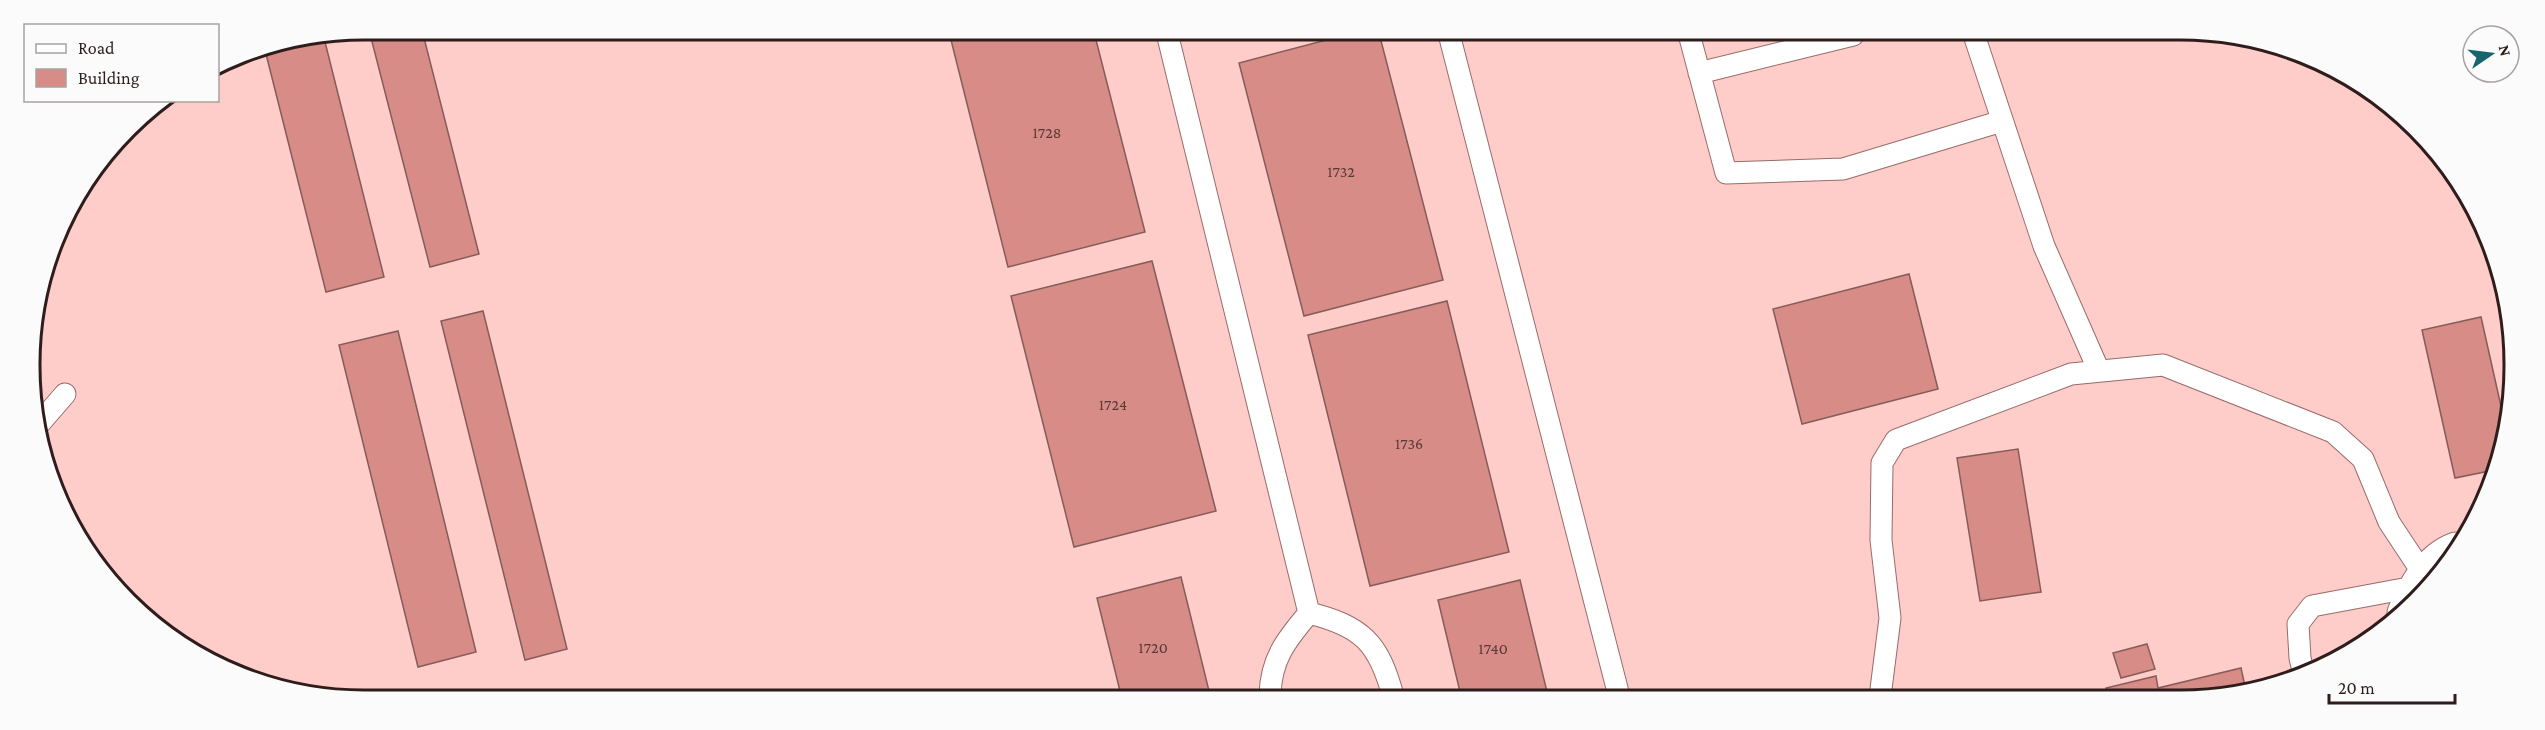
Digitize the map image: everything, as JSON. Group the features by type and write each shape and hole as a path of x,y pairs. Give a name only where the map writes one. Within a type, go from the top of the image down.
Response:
{"street":[{"path":"2424,579 2444,554"}],"lane":[{"path":"1169,40 1309,613"},
{"path":"1451,40 1617,690"},
{"path":"1691,40 1726,173 1843,169 2002,121"},
{"path":"1699,72 1832,40"},
{"path":"1976,40 2044,246 2099,371"},
{"path":"1881,690 1890,618 1881,540 1882,463 1896,440 2071,374 2163,365 2333,432 2362,459 2389,522 2413,590"},
{"path":"45,417 65,394"},
{"path":"2302,666 2298,624 2312,606 2411,592"},
{"path":"1270,690 1270,676 1277,656 1309,613"},
{"path":"1309,613 1336,620 1374,646 1385,666 1391,690"}],"building":[{"path":"372,40 425,40 479,254 430,267"},
{"path":"951,40 1096,40 1145,232 1008,267"},
{"path":"1326,40 1381,40 1443,280 1304,316 1239,63"},
{"path":"325,43 384,277 326,292 267,56"},
{"path":"1152,261 1216,511 1074,547 1011,296"},
{"path":"1909,274 1938,389 1802,424 1773,309"},
{"path":"1447,301 1509,552 1370,586 1308,335"},
{"path":"483,311 567,649 525,660 441,321"},
{"path":"2481,317 2502,409 2486,472 2455,478 2422,330"},
{"path":"398,331 476,652 418,667 339,345"},
{"path":"2018,449 2041,592 1980,601 1957,458"},
{"path":"1181,577 1209,690 1120,690 1097,598"},
{"path":"1520,580 1547,690 1460,690 1438,600"},
{"path":"2147,644 2155,669 2121,678 2113,653"},
{"path":"2241,668 2244,683 2180,690 2106,690 2106,688 2156,676 2158,688"}]}
